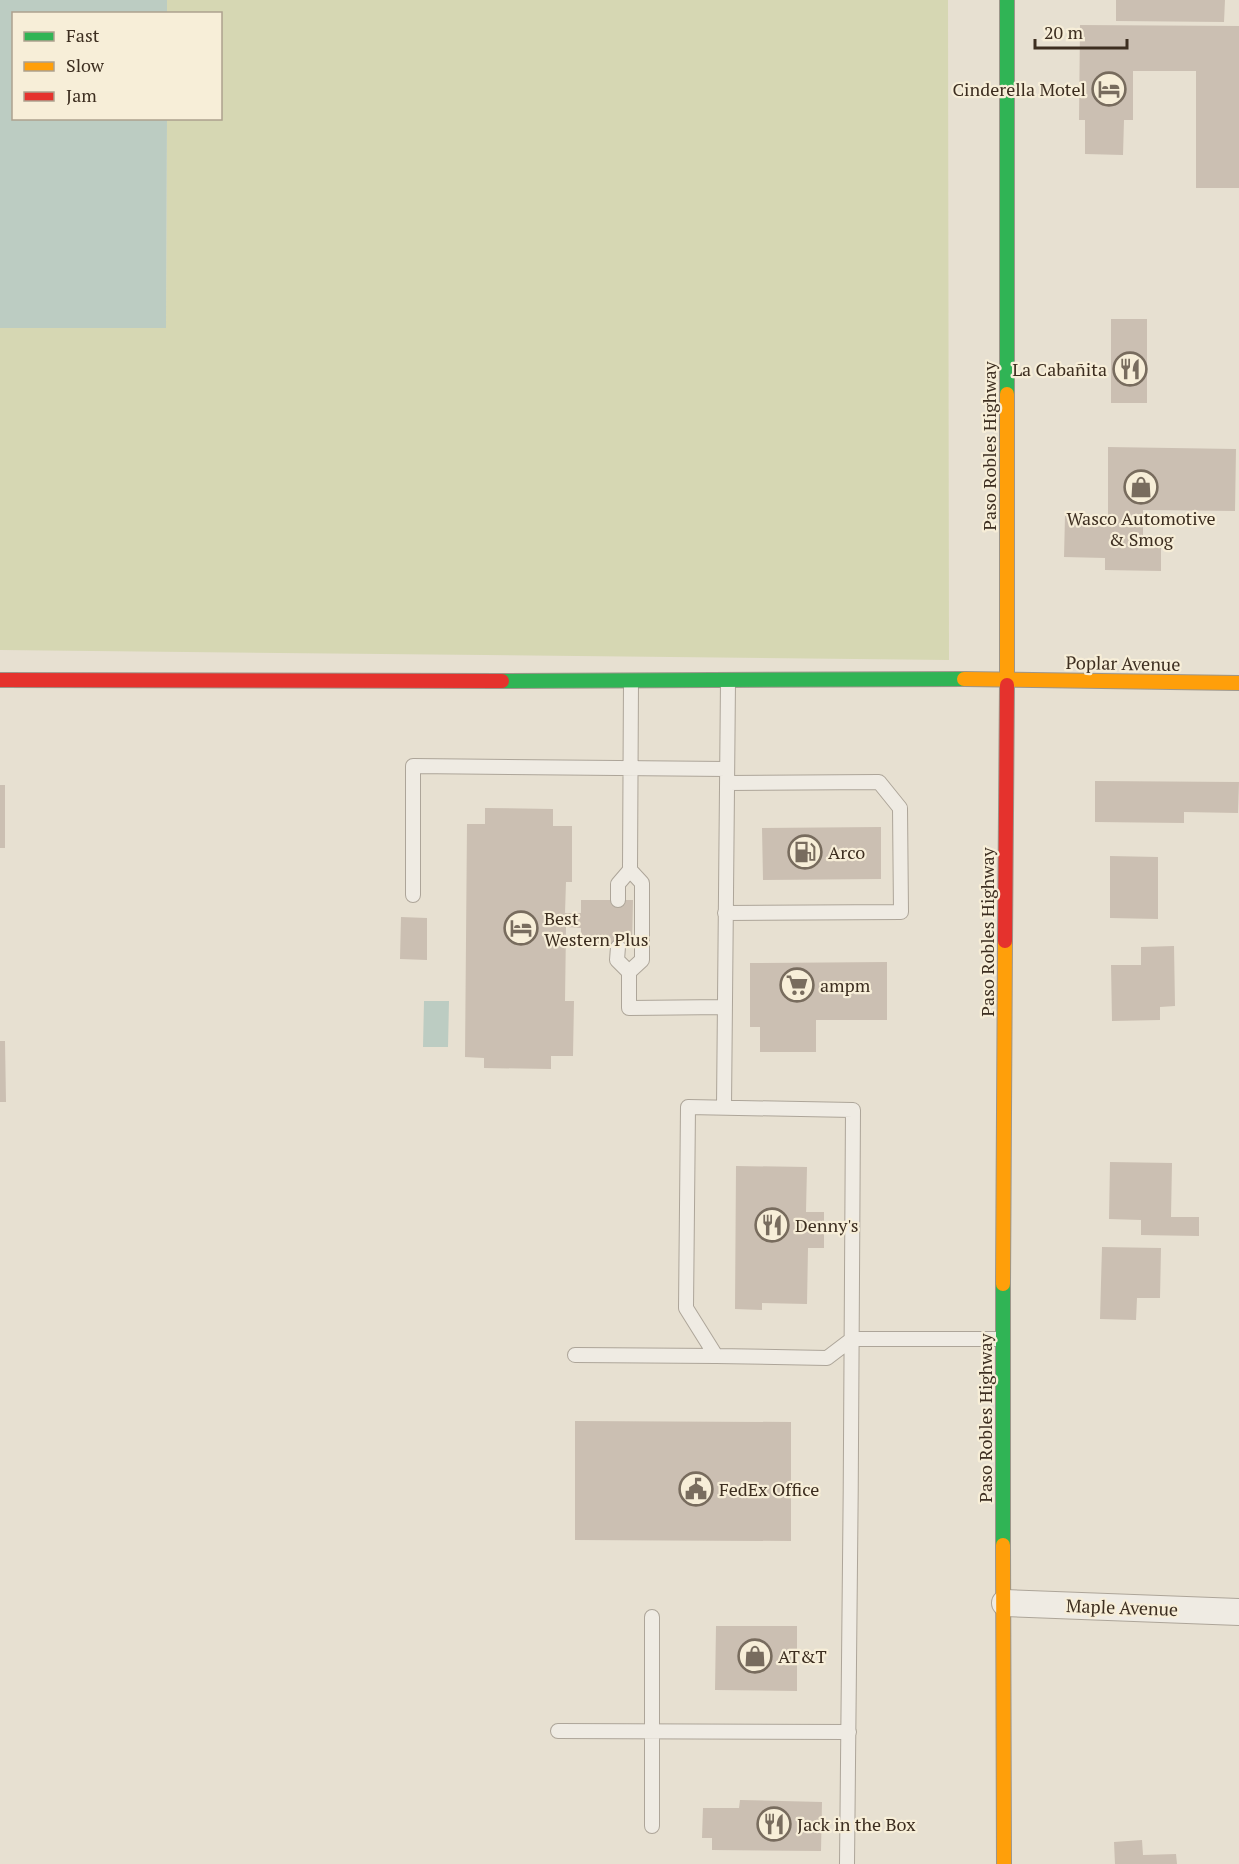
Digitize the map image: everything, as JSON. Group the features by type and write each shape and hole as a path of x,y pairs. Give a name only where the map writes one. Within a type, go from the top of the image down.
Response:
{"main road":[{"name":"Paso Robles Highway","path":"1004,1864 1003,1339 1007,678 1007,0"},
{"name":"Poplar Avenue","path":"0,680 728,681 1007,678 1239,683"}],"street":[{"name":"Maple Avenue","path":"1005,1603 1239,1612"}],"lane":[{"path":"618,900 618,884 630,870 631,681"},
{"path":"724,1107 728,681"},
{"path":"413,896 412,766 630,768 727,776 879,782 900,808 901,912 725,913"},
{"path":"629,972 642,960 642,883 630,870"},
{"path":"618,947 617,960 629,972 629,1008 724,1007"},
{"path":"716,1356 686,1308 688,1107 853,1110 847,1864"},
{"path":"575,1355 827,1358 852,1339 1003,1339"},
{"path":"652,1617 652,1826"},
{"path":"558,1731 849,1732"}],"green space":[{"path":"167,0 948,0 949,660 0,650 0,328 166,328 167,120 222,120 222,12 167,12"}],"shaded area":[{"path":"0,0 167,0 167,12 12,12 12,120 167,120 166,328 0,328"},
{"path":"424,1001 449,1001 448,1047 423,1047"}],"building":[{"path":"1116,0 1225,0 1224,22 1116,21"},
{"path":"1080,25 1239,26 1239,188 1196,188 1196,71 1133,71 1133,120 1124,120 1123,155 1085,154 1085,120 1079,120"},
{"path":"1111,319 1147,319 1147,403 1111,403"},
{"path":"1108,447 1236,449 1235,511 1143,510 1143,547 1161,547 1161,571 1105,570 1105,558 1064,557 1065,516 1108,517"},
{"path":"1095,781 1239,782 1238,813 1184,812 1184,823 1095,822"},
{"path":"0,785 5,785 5,848 0,848"},
{"path":"485,808 553,809 553,826 572,826 572,882 566,882 565,913 581,913 581,900 633,900 632,947 581,947 581,928 566,927 565,1001 574,1001 573,1056 551,1056 551,1069 484,1068 484,1058 465,1057 467,824 485,824"},
{"path":"881,827 881,879 763,880 762,828"},
{"path":"1110,856 1158,857 1158,919 1110,918"},
{"path":"401,917 427,918 427,960 400,959"},
{"path":"1174,946 1175,1006 1160,1007 1160,1020 1112,1021 1111,965 1141,965 1141,947"},
{"path":"887,962 887,1020 816,1020 816,1052 760,1052 760,1027 750,1027 750,963"},
{"path":"0,1041 5,1041 6,1102 0,1102"},
{"path":"1110,1162 1172,1163 1171,1217 1199,1217 1199,1236 1141,1235 1141,1220 1109,1219"},
{"path":"736,1166 807,1167 806,1212 824,1212 824,1248 808,1248 807,1304 762,1303 762,1310 735,1309"},
{"path":"1102,1247 1161,1248 1160,1298 1137,1298 1136,1320 1100,1319"},
{"path":"575,1421 791,1422 791,1541 575,1540"},
{"path":"716,1626 797,1626 797,1691 715,1690"},
{"path":"740,1800 822,1802 821,1851 712,1850 712,1838 702,1838 703,1808 739,1808"},
{"path":"1142,1840 1143,1855 1176,1854 1177,1864 1115,1864 1114,1842"}],"traffic: fast":[{"path":"1007,0 1007,394"},
{"path":"502,681 964,679"},
{"path":"1003,1284 1003,1545"}],"traffic: slow":[{"path":"1007,394 1007,685"},
{"path":"964,679 1239,683"},
{"path":"1003,1284 1005,941"},
{"path":"1003,1545 1004,1864"}],"traffic: jam":[{"path":"0,680 502,681"},
{"path":"1005,941 1007,685"}],"place":[{"name":"Cinderella Motel","path":"1109,89"},
{"name":"La Cabañita","path":"1130,369"},
{"name":"Wasco Automotive & Smog","path":"1141,487"},
{"name":"Arco","path":"805,852"},
{"name":"Best Western Plus","path":"521,928"},
{"name":"ampm","path":"797,985"},
{"name":"Denny's","path":"772,1225"},
{"name":"FedEx Office","path":"696,1489"},
{"name":"AT&T","path":"755,1656"},
{"name":"Jack in the Box","path":"774,1824"}]}
